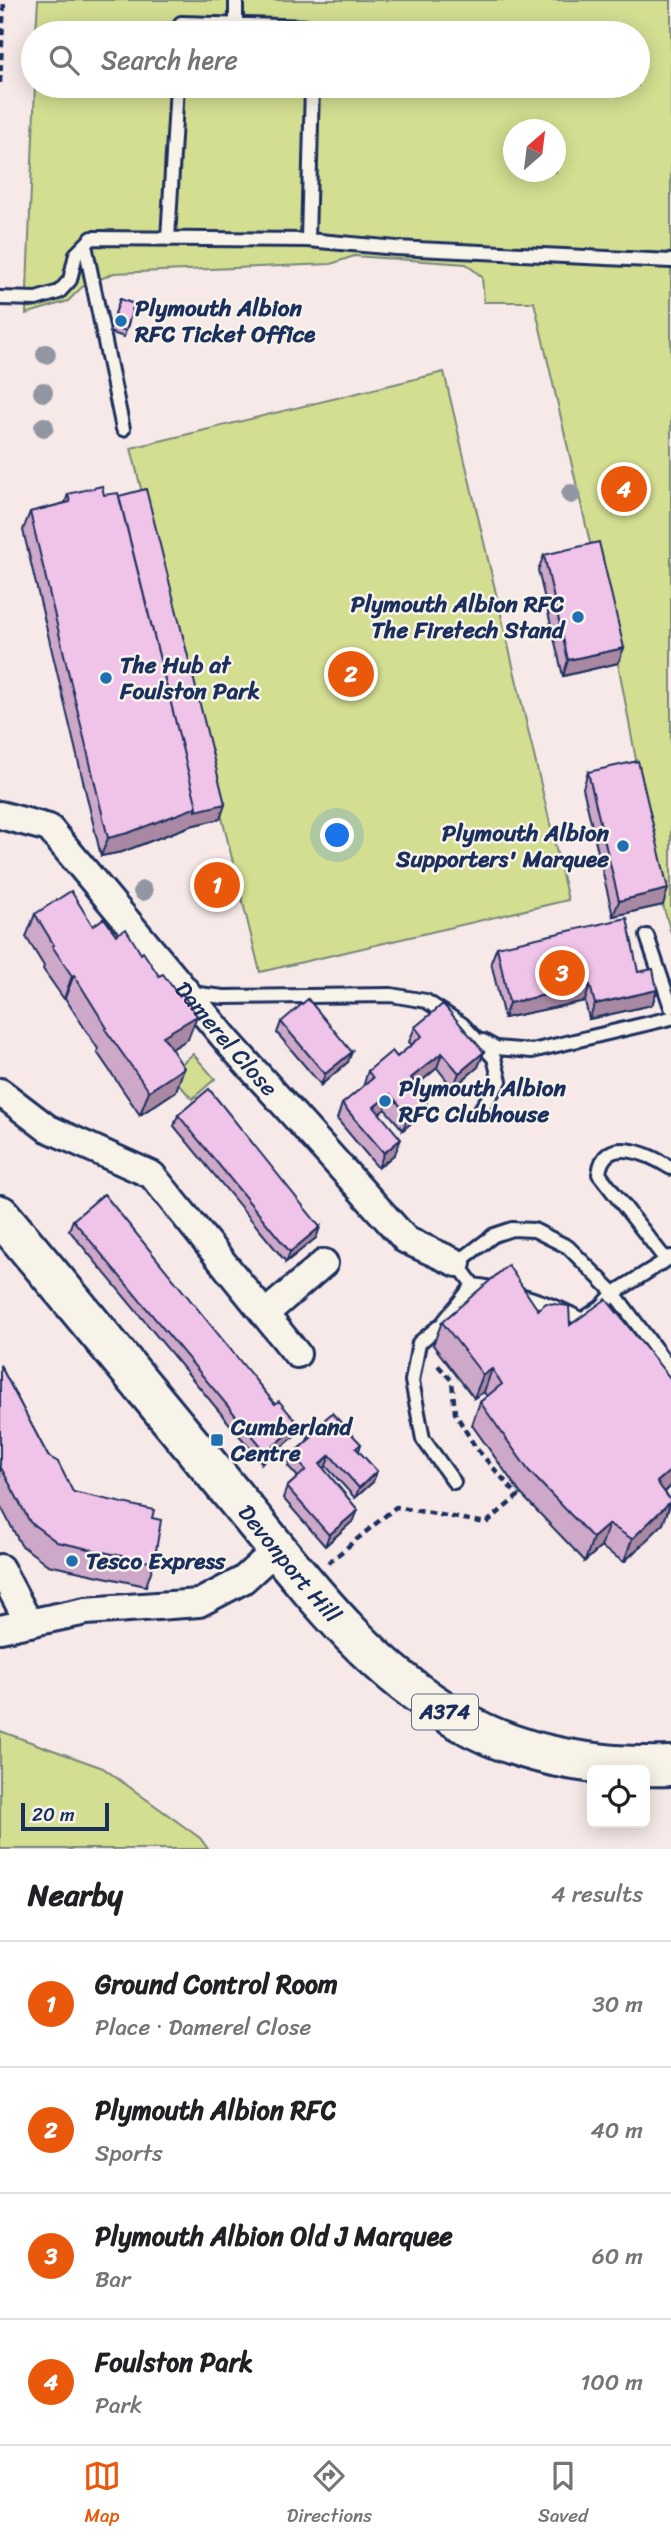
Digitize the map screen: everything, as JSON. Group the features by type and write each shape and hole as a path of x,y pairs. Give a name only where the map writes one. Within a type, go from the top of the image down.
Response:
{"main road":[{"name":"Devonport Hill","path":"0,1215 337,1621 407,1687 458,1720 509,1744 581,1761 631,1766 671,1766"}],"street":[{"name":"Damerel Close","path":"0,815 49,828 186,992 406,1240 457,1263"},
{"path":"0,1092 47,1128 152,1175 297,1354"},
{"path":"265,1314 324,1263"},
{"path":"0,1629 86,1611 199,1603 243,1580 277,1549"},
{"path":"0,1568 29,1623"}],"lane":[{"path":"236,0 236,21"},
{"path":"168,239 176,98"},
{"path":"309,240 312,98"},
{"path":"0,298 36,299 59,292 69,281 76,254 92,238 309,240 396,248 671,261"},
{"path":"85,245 123,429"},
{"path":"647,936 671,1007"},
{"path":"186,992 224,997 391,995 426,1001 462,1024 494,1058 500,1081 481,1109"},
{"path":"471,1033 496,1048 532,1051 671,1018"},
{"path":"671,1167 624,1149 610,1152 600,1161 599,1174 668,1258 614,1293 601,1307 582,1320 565,1310 500,1289 473,1285 457,1263 494,1235 512,1229 534,1230 568,1247 614,1293 671,1370"},
{"path":"454,1482 424,1439 412,1381 419,1343 442,1324 473,1285"}],"path":[{"path":"0,83 4,0"},
{"path":"305,1582 396,1507 486,1523 518,1496 476,1448 455,1413 452,1381 419,1343"}],"green space":[{"path":"38,0 671,0 671,933 663,905 618,663 534,302 484,302 482,277 466,264 354,256 331,264 114,273 82,287 68,301 26,314 35,98 650,98 650,21 37,21"},
{"path":"444,372 568,900 260,972 131,448"},
{"path":"193,1054 215,1079 192,1099 170,1074"},
{"path":"0,1731 103,1768 200,1838 208,1849 0,1849"}],"building":[{"name":"Plymouth Albion RFC Ticket Office","path":"120,299 134,304 126,331 111,326"},
{"name":"The Hub at Foulston Park","path":"102,486 104,495 118,493 197,807 108,838 30,512 70,502 68,494"},
{"path":"146,489 225,804 196,811 119,496"},
{"name":"Plymouth Albion RFC The Firetech Stand","path":"599,542 624,648 568,660 544,555"},
{"name":"Plymouth Albion Supporters' Marquee","path":"638,761 668,889 619,901 588,772"},
{"path":"224,861 231,893 214,897 207,865"},
{"path":"71,891 93,926 104,918 116,935 126,929 141,954 143,952 159,976 163,974 179,996 182,993 197,1016 163,1036 184,1068 149,1091 105,1029 107,1028 74,975 72,976 52,946 54,945 35,914"},
{"path":"627,918 638,972 653,969 657,990 595,1004 590,985 509,1003 497,947"},
{"path":"308,999 352,1052 325,1074 281,1022"},
{"name":"Plymouth Albion RFC Clubhouse","path":"443,1004 484,1052 459,1073 442,1053 411,1078 428,1098 408,1115 390,1094 374,1107 401,1139 384,1153 342,1104 373,1078 368,1071 392,1051 397,1057 422,1036 415,1027"},
{"path":"209,1089 320,1227 290,1252 178,1115"},
{"path":"104,1194 275,1404 279,1401 299,1425 266,1452 73,1220"},
{"path":"508,1265 538,1310 546,1303 569,1306 570,1325 606,1299 671,1379 671,1470 657,1482 671,1501 632,1539 609,1524 593,1538 529,1471 480,1402 502,1384 492,1369 483,1375 442,1322"},
{"path":"0,1365 48,1456 58,1462 73,1492 154,1510 152,1518 161,1520 154,1563 57,1542 30,1522 0,1466"},
{"path":"332,1413 361,1444 356,1448 377,1471 359,1488 330,1455 320,1464 358,1510 329,1535 287,1487 306,1470 292,1455 313,1436 310,1433"}],"place":[{"name":"Plymouth Albion RFC Ticket Office","path":"121,321"},
{"name":"Foulston Park","path":"624,489"},
{"name":"Plymouth Albion RFC The Firetech Stand","path":"578,617"},
{"name":"Plymouth Albion RFC","path":"351,674"},
{"name":"The Hub at Foulston Park","path":"106,678"},
{"name":"Plymouth Albion Supporters' Marquee","path":"623,846"},
{"name":"Ground Control Room","path":"217,885"},
{"name":"Plymouth Albion Old J Marquee","path":"562,973"},
{"name":"Plymouth Albion RFC Clubhouse","path":"385,1101"},
{"name":"Cumberland Centre","path":"217,1440"},
{"name":"Tesco Express","path":"72,1561"}]}
